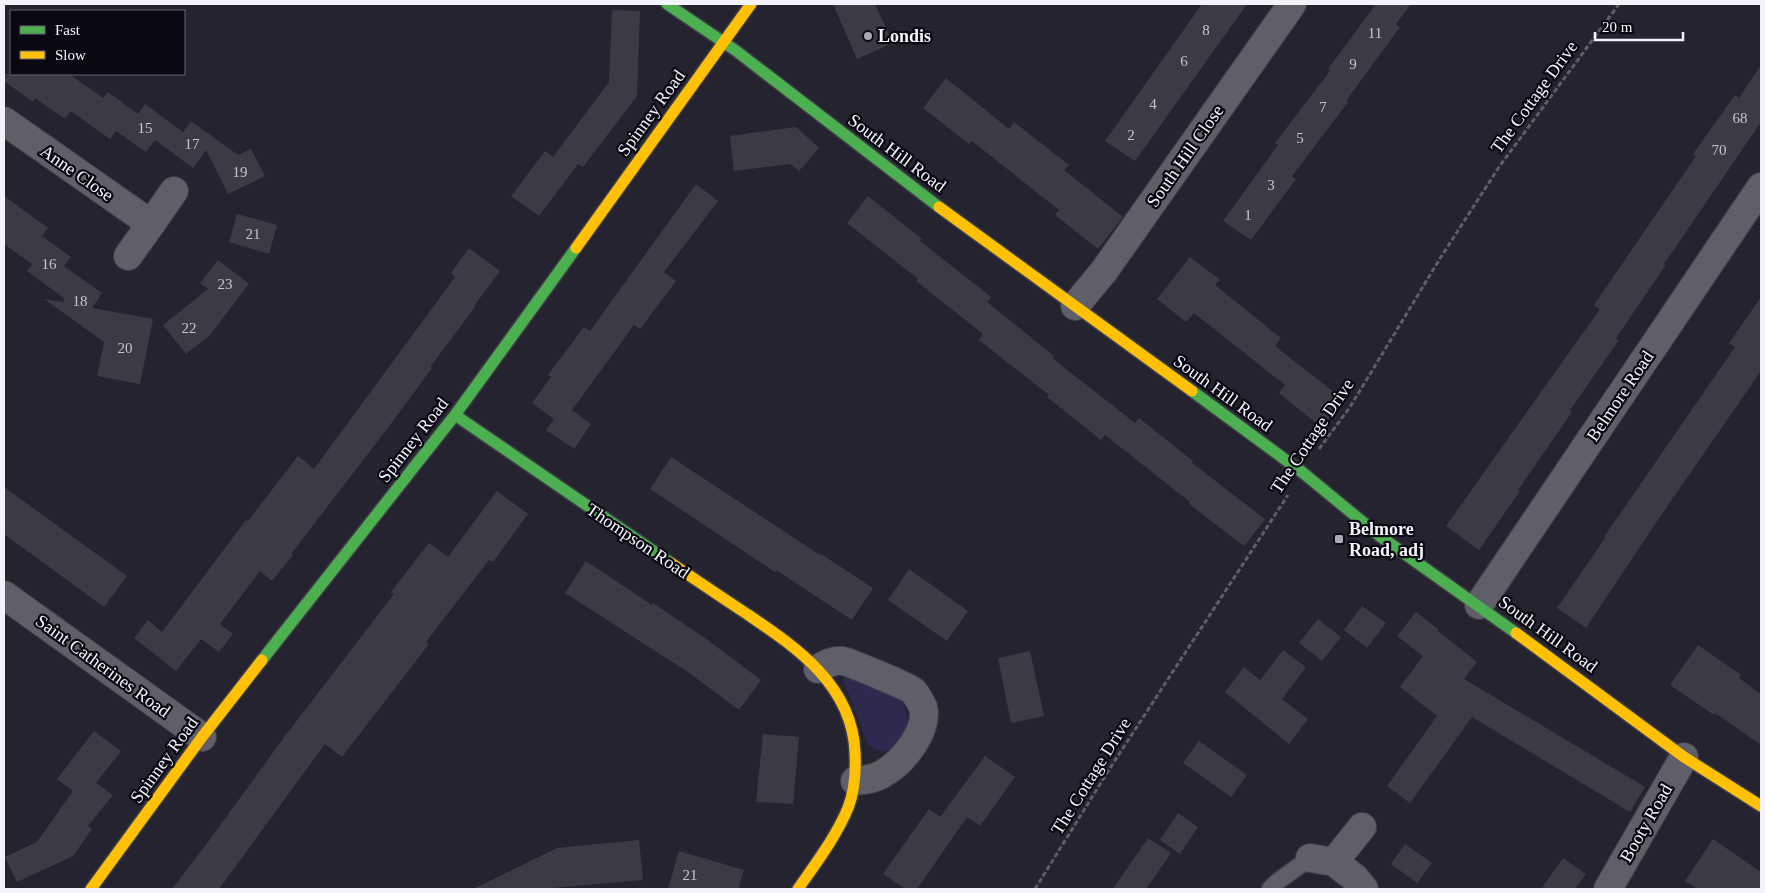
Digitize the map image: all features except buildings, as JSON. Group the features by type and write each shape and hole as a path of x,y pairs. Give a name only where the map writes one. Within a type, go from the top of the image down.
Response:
{"street":[{"name":"South Hill Road","path":"667,4 724,42 931,201 1302,472 1381,537 1479,605 1684,757 1761,806"},
{"name":"Spinney Road","path":"91,889 202,737 455,415 751,4"},
{"name":"South Hill Close","path":"1075,306 1104,271 1292,4"},
{"name":"Anne Close","path":"4,121 151,224"},
{"name":"Belmore Road","path":"1479,605 1761,187"},
{"path":"128,256 174,191"},
{"name":"Thompson Road","path":"455,415 777,635 804,655 835,690 849,717 856,755 855,781 848,806 838,828 798,889"},
{"name":"Saint Catherines Road","path":"4,595 202,737"},
{"path":"818,670 829,662 844,661 912,690 922,707 923,723 915,741 901,759 884,773 870,779 855,781"},
{"name":"Booty Road","path":"1608,889 1684,757"},
{"path":"1364,889 1355,878 1322,860 1366,821"}],"lane":[{"path":"1270,889 1322,860"}],"path":[{"name":"The Cottage Drive","path":"1035,889 1112,764 1302,472 1350,407 1441,257 1499,168 1619,4"}],"shaded area":[{"path":"849,674 903,696 909,732 891,750 887,752 882,751 868,745 843,679"}],"traffic: fast":[{"path":"667,4 735,50 939,207"},
{"path":"262,660 455,415 576,248"},
{"path":"1192,391 1302,472 1381,537 1516,633"},
{"path":"455,415 671,563"}],"traffic: slow":[{"path":"576,248 751,4"},
{"path":"939,207 1192,391"},
{"path":"671,563 785,640 819,671 833,688 844,707 852,728 855,752 854,787 848,808 838,829 798,889"},
{"path":"1516,633 1684,757 1761,806"},
{"path":"91,889 202,737 262,660"}],"place":[{"name":"Londis","path":"868,36"},
{"name":"Belmore Road, adj","path":"1339,539"}]}
